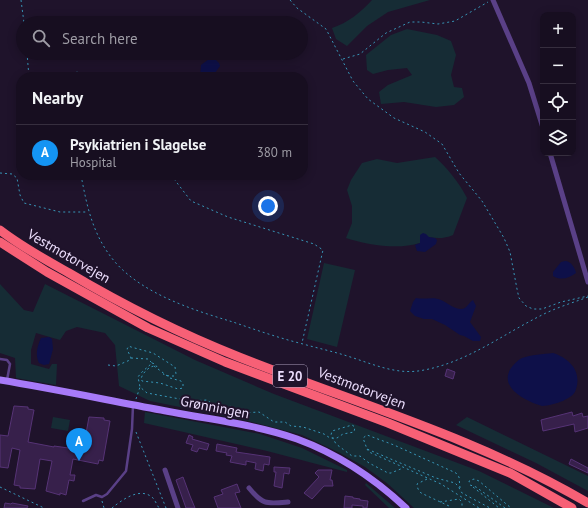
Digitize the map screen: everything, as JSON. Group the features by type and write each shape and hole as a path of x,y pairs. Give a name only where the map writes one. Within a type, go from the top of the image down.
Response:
{"highway":[{"name":"Vestmotorvejen","path":"0,230 17,243 87,284 159,322 238,357 394,415 516,464 588,503"},
{"name":"Vestmotorvejen","path":"0,242 47,272 148,328 225,362 388,423 510,473 572,508"},
{"path":"0,248 38,272 47,272"}],"main road":[{"name":"Grønningen","path":"4,380 134,402 249,427 296,439 345,462 369,477 406,508"}],"street":[{"path":"492,0 529,83 541,120"},
{"path":"551,156 588,282"},
{"path":"165,470 178,508"},
{"path":"249,488 259,500 274,506 288,502"}],"lane":[{"path":"0,359 10,362 4,380"},
{"path":"83,501 96,495 101,496 108,494 126,471 134,402"}],"path":[{"path":"21,0 23,16"},
{"path":"290,0 297,8 326,29 353,81 368,99 394,118 425,132 442,144 459,173 482,201 504,238 510,252 516,290 519,298 526,306 533,309 542,309 561,302 588,297"},
{"path":"342,59 360,54 386,33 410,22 438,24 455,21 492,0"},
{"path":"28,60 29,72"},
{"path":"0,173 12,174 16,177"},
{"path":"17,180 20,195 24,203 60,212 88,212"},
{"path":"82,180 88,212 94,231 115,262 144,286 193,310 392,370 409,372 425,370 464,358 541,315 588,297"},
{"path":"175,180 191,201 228,217 314,244 323,250 302,344"},
{"path":"131,358 127,349 129,346 153,353 175,367 176,374 174,376 163,374"},
{"path":"108,366 116,366 130,360 131,358 148,359 152,364 155,364 163,374 182,382 183,388 178,389 160,383 142,380 141,377 152,364"},
{"path":"134,402 140,387 138,377 142,371 154,366 157,367"},
{"path":"140,387 147,393 155,395 191,401 207,400 216,408 222,409 230,406 238,412 263,413 274,422 285,422 291,426 303,427 318,431 334,439"},
{"path":"334,439 343,434 353,433 355,431 355,427 349,425 333,430 330,434 336,444 352,456 360,456 369,463 388,473 403,468"},
{"path":"132,427 135,428 166,508"},
{"path":"460,488 459,477 456,473 394,445 367,435 362,438 369,452 441,484 479,508"},
{"path":"367,448 436,478 455,483 460,488 462,493 490,508"},
{"path":"428,478 417,484 418,489 451,508"},
{"path":"499,508 472,486 469,483 471,480 474,479 479,481 511,508"},
{"path":"472,486 476,487 505,508"},
{"path":"0,487 44,508"},
{"path":"112,508 126,498 141,493 147,494 153,498 159,508"},
{"path":"101,496 104,508"},
{"path":"440,502 459,499 462,502 462,508"}],"shaded area":[{"path":"372,0 430,0 388,12 367,26 347,46 336,39 332,28 354,17"},
{"path":"407,29 437,35 451,41 456,55 451,75 454,87 462,88 464,97 454,105 436,107 404,102 381,104 379,92 388,85 412,75 407,68 388,70 373,74 367,70 366,55 391,35"},
{"path":"208,60 216,60 220,66 216,72 200,72 201,65"},
{"path":"435,157 460,186 467,198 453,235 445,238 436,238 420,235 420,243 402,246 373,245 346,238 352,223 352,206 347,190 351,180 362,163 377,159 397,163"},
{"path":"423,233 437,240 436,244 425,252 417,251 415,245 420,243 420,235"},
{"path":"565,261 572,265 576,273 565,278 556,278 553,276 553,272 561,262"},
{"path":"324,263 355,270 337,347 307,339"},
{"path":"0,284 24,310 33,312 45,284 195,360 274,394 479,471 554,508 414,508 388,484 365,467 302,435 244,420 150,401 119,386 115,345 105,333 77,327 66,331 60,340 36,333 31,350 31,364 49,369 52,364 57,364 56,385 16,378 15,358 0,353"},
{"path":"416,298 438,299 458,309 465,308 473,300 476,306 470,322 481,337 480,341 473,341 432,319 424,319 415,316 410,311"},
{"path":"49,337 52,339 53,349 49,364 44,365 39,363 37,354 38,348 41,338"},
{"path":"553,353 564,358 576,371 577,382 573,395 563,401 542,406 517,394 509,385 508,380 508,374 516,362 526,357"},
{"path":"145,412 260,434 302,448 347,470 347,472 267,451 144,423"},
{"path":"53,417 70,420 68,431 51,428"},
{"path":"467,417 588,476 588,491 536,463 456,425"},
{"path":"366,483 395,508 389,508 365,485"}],"building":[{"path":"447,369 455,372 453,379 445,376"},
{"path":"14,406 28,407 28,409 34,410 28,442 54,447 83,450 89,417 104,418 104,420 110,421 103,461 99,460 98,464 73,459 70,475 75,475 74,481 69,480 66,495 46,491 52,461 40,459 35,489 20,488 20,486 14,485 20,450 12,448 8,468 0,467 0,435 8,436"},
{"path":"572,412 573,416 582,413 583,417 588,416 588,428 575,432 574,424 543,431 541,420"},
{"path":"189,435 193,437 192,439 209,444 207,450 199,448 197,452 191,450 193,445 186,443"},
{"path":"217,444 237,448 236,452 270,457 269,465 264,464 263,471 255,469 256,463 246,461 246,465 230,462 232,456 226,455 227,453 216,451"},
{"path":"571,459 588,468 588,473 569,464"},
{"path":"274,467 290,468 289,474 284,473 282,488 274,486 276,472 274,472"},
{"path":"318,470 332,470 330,480 332,480 333,486 324,486 312,499 304,493 319,477 315,473"},
{"path":"183,477 195,508 186,508 176,480"},
{"path":"237,484 240,492 235,493 241,508 218,508 214,497 223,494 221,490"},
{"path":"345,496 368,501 367,508 352,505 352,508 344,508"},
{"path":"5,503 28,506 27,508 4,508"}],"place":[{"name":"Psykiatrien i Slagelse","path":"79,461"}]}
